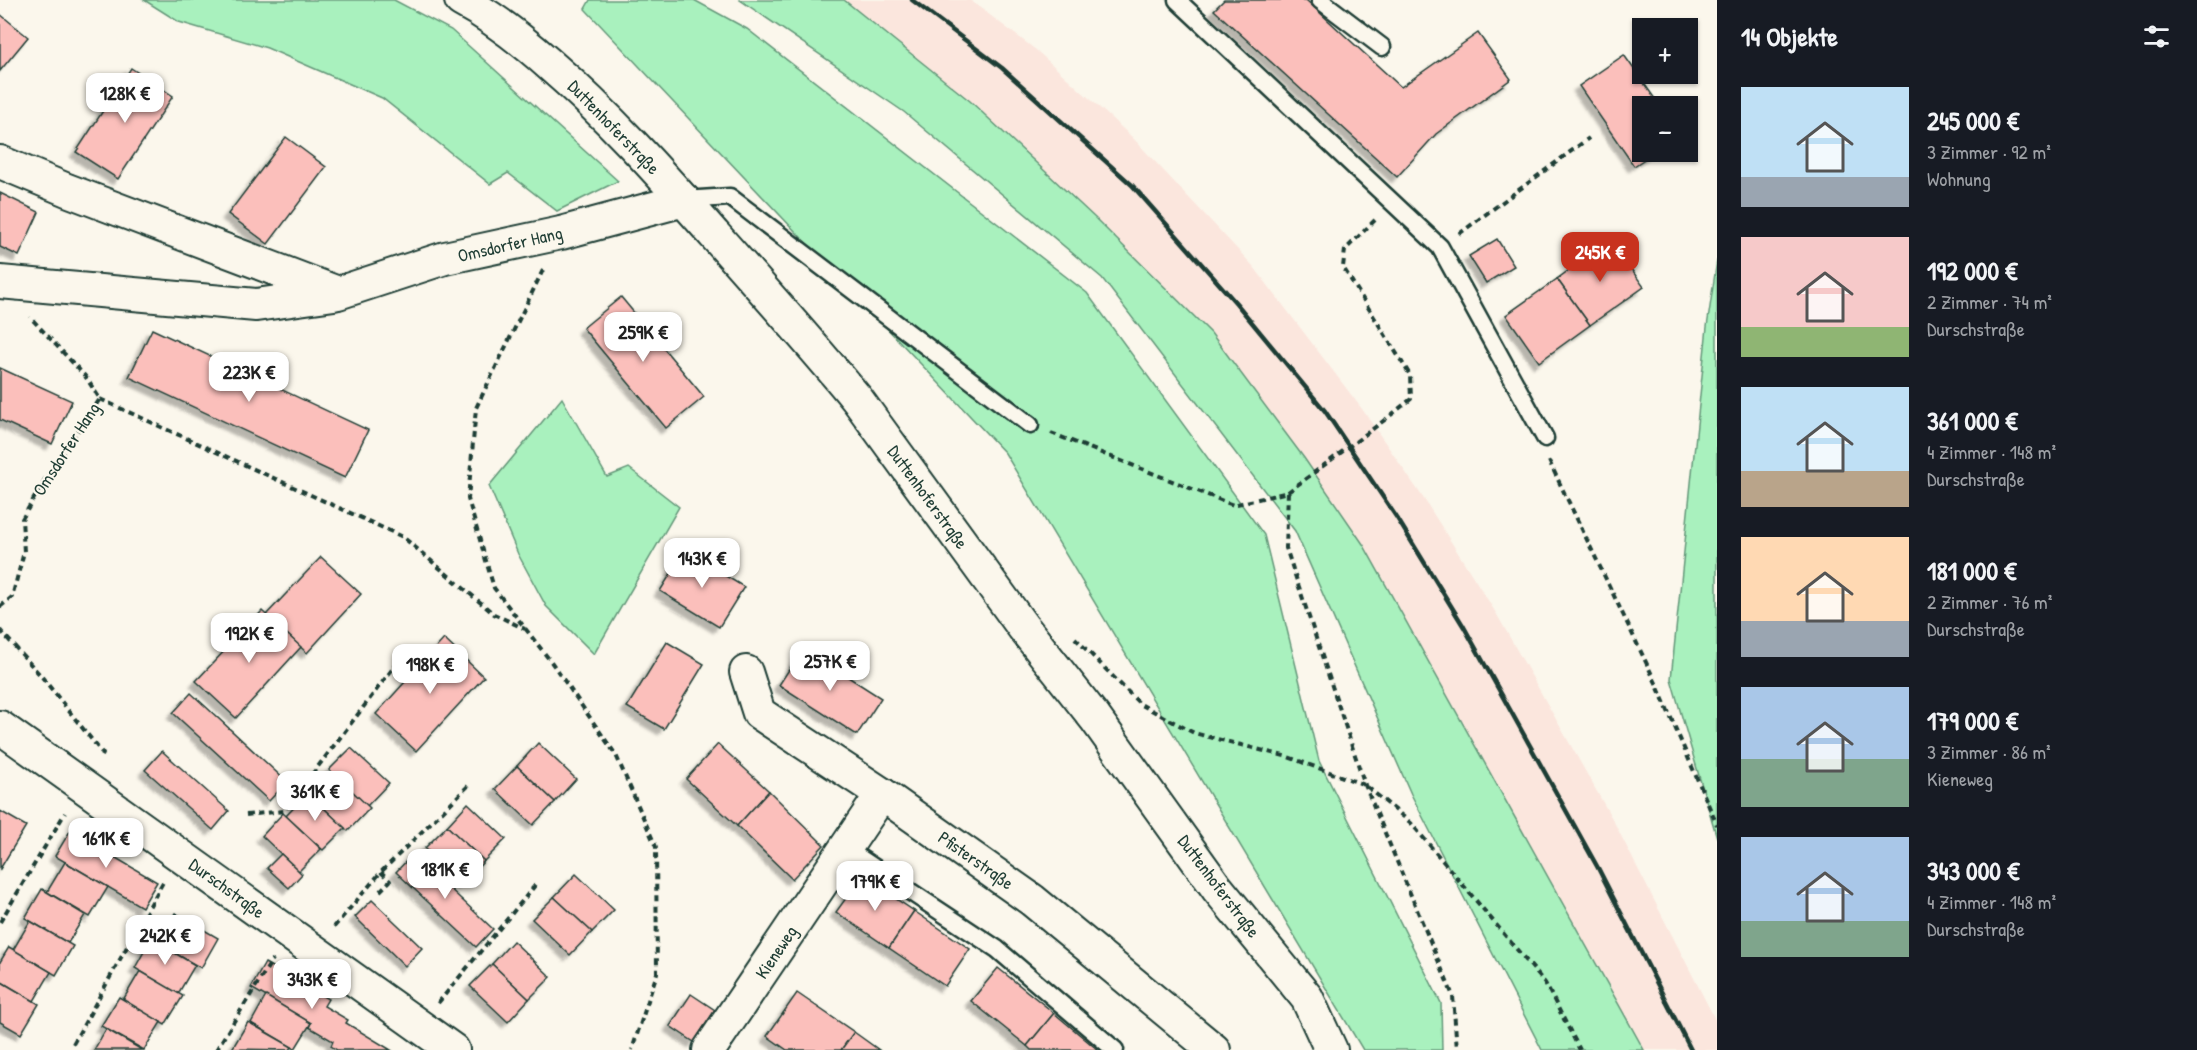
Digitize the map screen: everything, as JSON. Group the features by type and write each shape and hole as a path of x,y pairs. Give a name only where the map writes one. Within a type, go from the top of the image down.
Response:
{"street":[{"name":"Duttenhoferstraße","path":"461,0 478,9 520,39 592,101 684,200 857,399 1023,627 1095,718 1217,888 1307,998 1331,1050"},
{"path":"0,162 78,195 338,293"},
{"name":"Omsdorfer Hang","path":"0,282 256,304 338,293 445,258 561,233 684,200"},
{"name":"Pfisterstraße","path":"746,672 759,713 882,794 1032,900 1214,1050"},
{"name":"Durschstraße","path":"0,728 453,1050"},
{"name":"Kieneweg","path":"709,1050 882,794"}],"lane":[{"path":"1177,0 1440,247 1545,438"},
{"path":"1320,0 1382,47"},
{"path":"684,200 730,197 1030,425"},
{"path":"846,849 997,949 1115,1050"}],"path":[{"path":"1440,247 1589,138"},
{"path":"1030,425 1233,505 1288,492 1411,399 1410,375 1343,267 1345,250 1392,202"},
{"path":"561,233 476,408 468,499 494,588 552,663 616,755 656,847 657,973 632,1050"},
{"name":"Omsdorfer Hang","path":"0,282 85,376 100,399 47,476 22,519 24,552 12,597 0,607"},
{"path":"100,399 403,537 494,614 526,629"},
{"path":"1545,438 1549,459 1656,683 1717,825"},
{"path":"1288,492 1286,548 1365,785 1453,996 1457,1050"},
{"path":"0,630 42,677 103,754 0,922"},
{"path":"1069,631 1140,704 1194,733 1288,757 1365,785 1411,823 1545,983 1580,1050"},
{"path":"246,815 284,811 407,650"},
{"path":"216,1050 301,941 381,873 468,786"},
{"path":"73,1044 179,854"},
{"path":"380,891 390,881 381,873"},
{"path":"419,1026 537,883"}],"shaded area":[{"path":"844,0 970,0 1036,50 1132,137 1254,267 1362,409 1424,499 1496,613 1614,822 1717,1023 1717,1050 1644,1050 1363,544 1211,333 1095,218 970,101"}],"green space":[{"path":"144,0 394,0 451,30 618,181 557,211 508,173 490,184 382,98 267,48 179,22"},
{"path":"590,0 694,0 747,29 1087,293 1264,535 1319,761 1441,1003 1442,1050 1363,1050 1005,453 585,9"},
{"path":"740,0 844,0 970,101 1095,218 1211,333 1304,458 1363,544 1644,1050 1542,1050 1411,794 1295,531 1102,278 904,112"},
{"path":"1717,260 1717,838 1671,679 1707,327"},
{"path":"562,398 607,477 629,468 679,507 594,654 546,606 518,554 489,486"}],"building":[{"path":"1224,0 1306,0 1401,87 1478,33 1511,79 1436,134 1397,177 1214,10"},
{"path":"0,14 28,37 0,71"},
{"path":"1624,55 1632,66 1632,84 1644,84 1653,96 1632,96 1632,162 1640,162 1634,166 1579,86"},
{"path":"131,68 173,96 118,179 76,152"},
{"path":"286,137 326,167 268,244 228,214"},
{"path":"0,193 39,212 19,256 0,247"},
{"path":"1497,239 1514,266 1486,283 1469,256"},
{"path":"1610,240 1644,287 1590,325 1557,279"},
{"path":"1557,279 1590,325 1539,362 1506,315"},
{"path":"621,297 704,397 666,428 583,328"},
{"path":"152,329 368,430 345,478 129,377"},
{"path":"0,368 72,401 52,444 0,420"},
{"path":"685,551 744,587 719,627 660,591"},
{"path":"321,557 361,594 307,653 266,615"},
{"path":"262,611 301,647 236,718 196,681"},
{"path":"444,639 484,677 416,751 376,714"},
{"path":"667,642 704,664 664,729 627,707"},
{"path":"803,648 881,698 857,735 779,685"},
{"path":"191,693 287,782 269,801 173,713"},
{"path":"538,743 576,779 555,802 517,766"},
{"path":"718,744 769,791 737,826 686,779"},
{"path":"351,748 389,783 367,806 329,770"},
{"path":"162,751 229,811 213,830 145,770"},
{"path":"517,766 555,802 533,825 495,789"},
{"path":"333,773 370,808 348,831 311,796"},
{"path":"769,791 824,845 792,879 737,826"},
{"path":"308,793 345,828 323,850 286,816"},
{"path":"468,803 506,839 484,861 447,826"},
{"path":"0,811 26,826 0,869"},
{"path":"283,813 321,849 299,871 262,836"},
{"path":"447,826 484,861 463,884 425,848"},
{"path":"70,831 157,882 142,907 55,856"},
{"path":"281,854 302,874 289,888 267,868"},
{"path":"413,854 493,929 476,947 396,872"},
{"path":"65,862 108,887 90,917 47,892"},
{"path":"576,874 614,910 592,932 554,897"},
{"path":"862,876 914,911 889,948 836,912"},
{"path":"42,889 85,915 68,943 25,918"},
{"path":"554,897 592,932 570,955 532,919"},
{"path":"372,900 422,948 405,966 355,917"},
{"path":"914,911 970,949 945,986 889,948"},
{"path":"175,913 218,938 201,968 157,943"},
{"path":"30,921 73,946 56,975 13,950"},
{"path":"151,939 195,965 178,994 135,968"},
{"path":"513,941 551,977 529,999 492,964"},
{"path":"9,947 51,972 34,1001 0,981 0,962"},
{"path":"265,963 328,999 324,1006 348,1020 346,1023 391,1050 337,1050 331,1046 333,1041 309,1027 311,1023 251,988"},
{"path":"492,964 529,999 508,1022 470,986"},
{"path":"998,968 1054,1013 1027,1046 971,1001"},
{"path":"140,971 183,996 165,1025 123,1000"},
{"path":"0,981 39,1004 21,1034 0,1022"},
{"path":"797,993 854,1032 841,1050 787,1050 767,1036"},
{"path":"691,994 715,1010 694,1042 670,1026"},
{"path":"266,996 311,1023 295,1049 251,1023"},
{"path":"119,997 161,1022 144,1050 101,1026"},
{"path":"1054,1013 1098,1050 1031,1050 1027,1046"},
{"path":"248,1022 292,1047 290,1050 232,1049"},
{"path":"106,1029 142,1050 94,1050"},
{"path":"854,1032 879,1050 841,1050"}],"railway":[{"path":"912,0 1002,68 1132,185 1236,303 1325,411 1397,518 1464,627 1598,868 1691,1050"}]}
